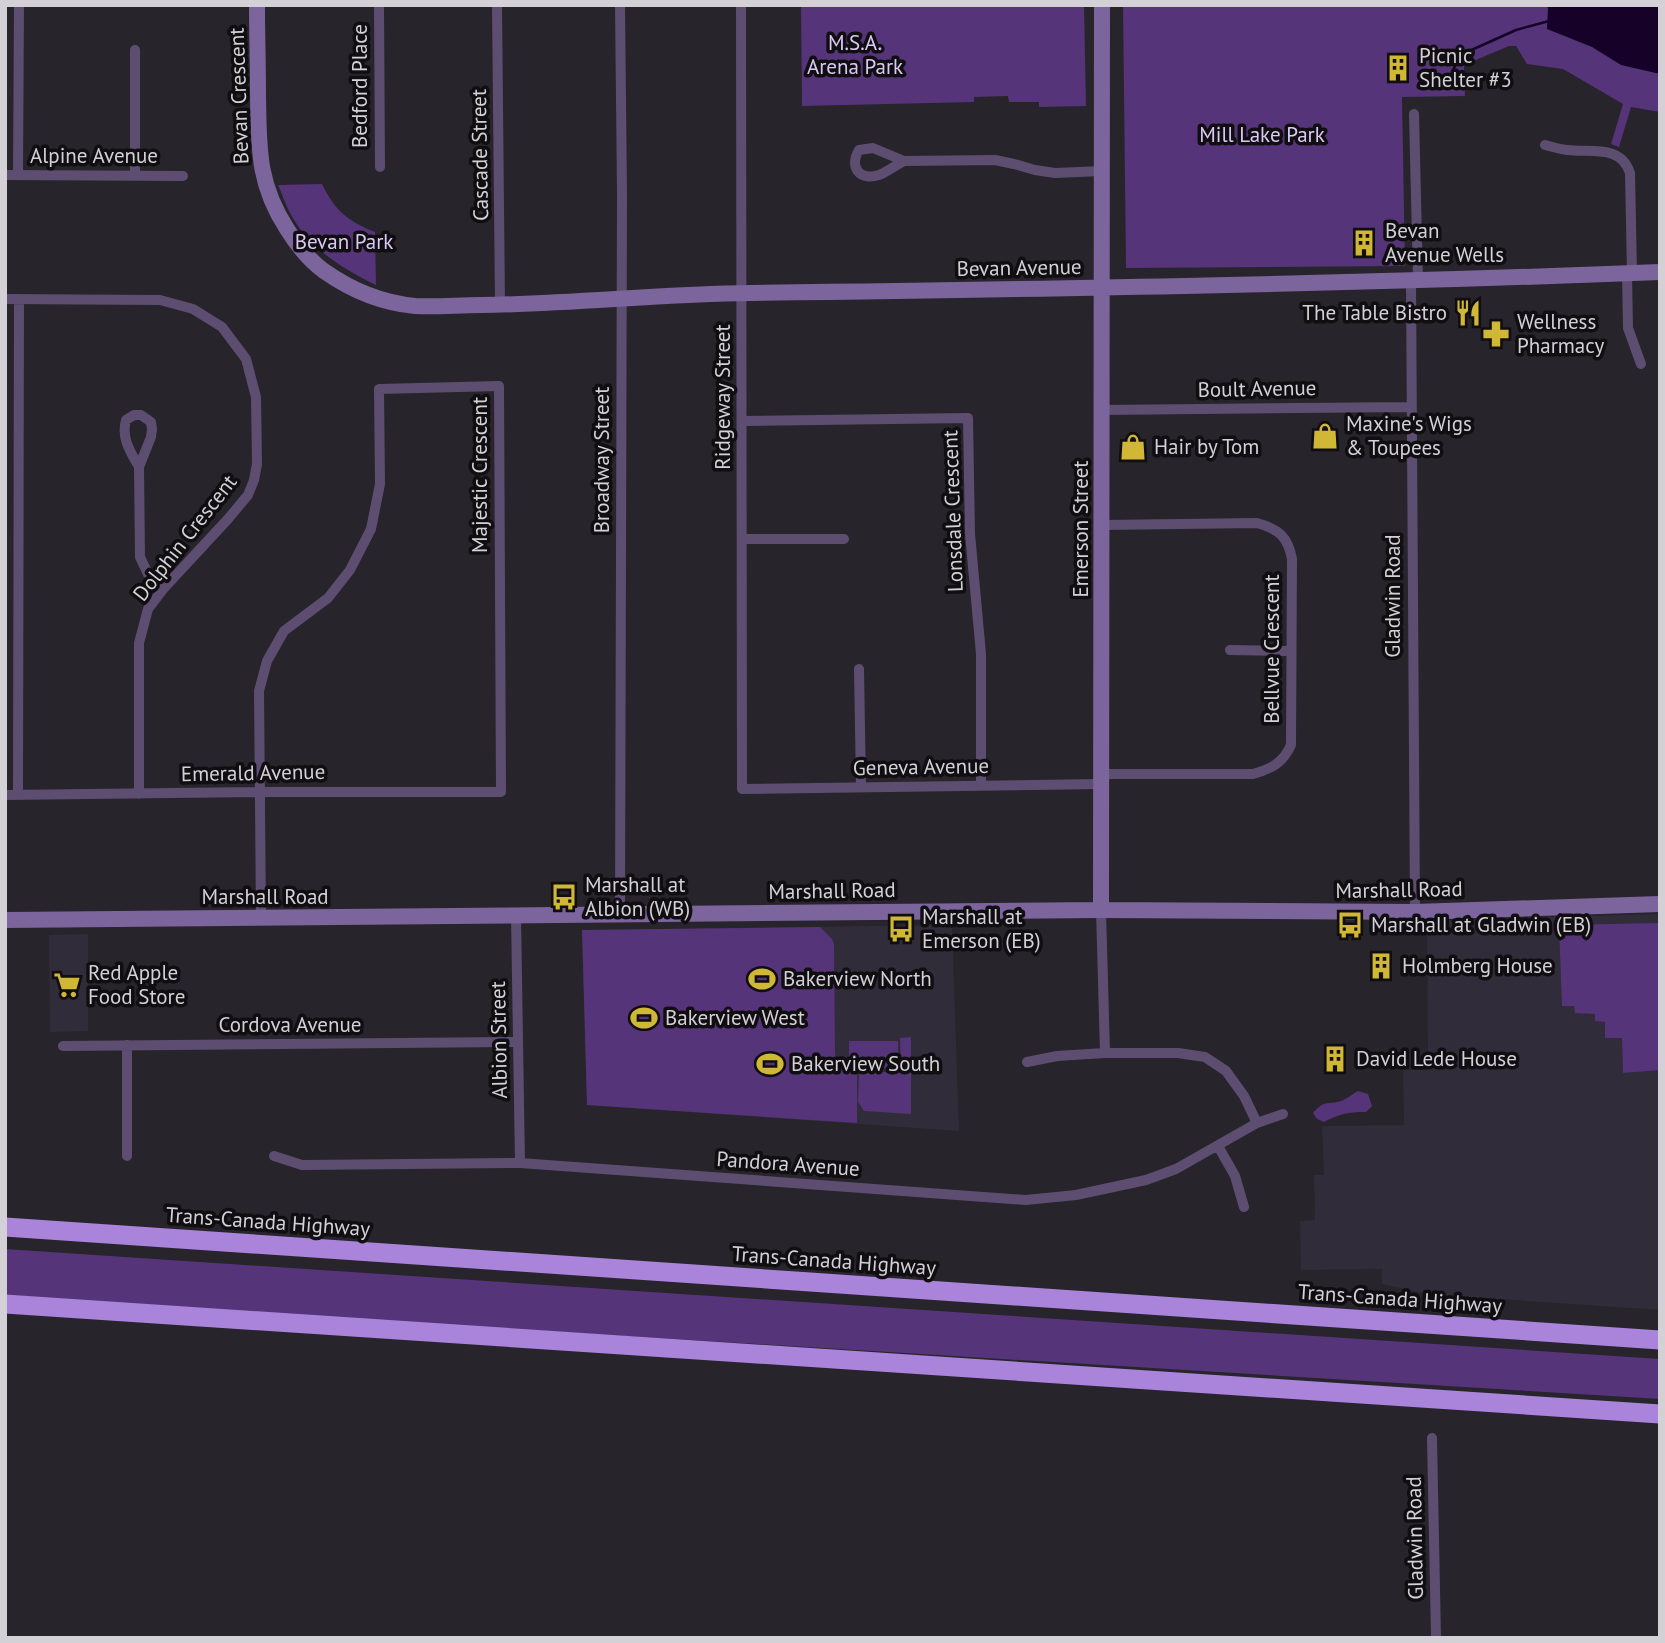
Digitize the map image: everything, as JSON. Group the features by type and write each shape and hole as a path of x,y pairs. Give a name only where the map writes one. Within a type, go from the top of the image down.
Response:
{"highway":[{"name":"Trans-Canada Highway","path":"5,1227 1660,1340"},
{"path":"5,1304 1660,1413"}],"main road":[{"name":"Bevan Crescent","path":"257,5 259,150 271,201 298,246 321,269 348,287 379,299"},
{"name":"Emerson Street","path":"1101,910 1102,5"},
{"name":"Bevan Avenue","path":"379,299 416,306 500,305 743,293 1414,281 1660,272"},
{"name":"Marshall Road","path":"5,920 1101,910 1415,912 1660,904"}],"street":[{"path":"18,175 19,5"},
{"name":"Bedford Place","path":"379,5 380,167"},
{"name":"Cascade Street","path":"497,5 500,305"},
{"name":"Broadway Street","path":"620,5 620,915"},
{"name":"Ridgeway Street","path":"741,5 742,789"},
{"path":"135,50 135,176"},
{"name":"Gladwin Road","path":"1414,114 1411,407 1415,912"},
{"path":"1545,145 1566,150 1605,151 1623,159 1628,165 1628,328 1641,365"},
{"path":"904,161 995,160 1055,173 1102,172"},
{"name":"Alpine Avenue","path":"5,175 183,176"},
{"name":"Dolphin Crescent","path":"5,299 160,300 193,309 222,327 246,359 256,397 257,464 254,481 248,495 148,609 139,643 139,794"},
{"path":"18,795 19,299"},
{"name":"Majestic Crescent","path":"261,918 259,691 267,661 284,631 328,598 350,570 371,529 380,484 379,388 499,386 501,792"},
{"name":"Boult Avenue","path":"1102,410 1411,407"},
{"name":"Lonsdale Crescent","path":"743,421 968,418 970,534 981,654 981,786"},
{"path":"139,467 140,557 148,574 164,588"},
{"name":"Bellvue Crescent","path":"1100,779 1253,774 1268,770 1279,763 1291,745 1292,559 1289,547 1281,535 1271,527 1257,523 1102,525"},
{"path":"743,539 844,538"},
{"path":"1230,650 1290,651"},
{"path":"859,669 861,787"},
{"name":"Geneva Avenue","path":"742,789 981,786 1100,779"},
{"name":"Emerald Avenue","path":"5,795 501,792"},
{"name":"Emerson Street","path":"1101,910 1105,1053"},
{"name":"Albion Street","path":"516,916 520,1163"},
{"name":"Cordova Avenue","path":"62,1046 518,1042"},
{"path":"127,1045 127,1156"},
{"path":"1027,1062 1057,1056 1105,1053 1178,1053 1205,1058 1226,1071 1244,1096 1257,1123"},
{"name":"Pandora Avenue","path":"274,1156 302,1164 520,1163 1026,1200 1076,1195 1146,1180 1176,1169 1257,1123 1283,1114"},
{"path":"1218,1146 1235,1176 1244,1207"},
{"name":"Gladwin Road","path":"1432,1438 1436,1638"}],"shaded area":[{"path":"1546,5 1660,5 1660,74 1621,65 1592,47 1547,29"},
{"path":"1660,914 1660,1310 1427,1294 1382,1284 1382,1269 1301,1270 1300,1221 1315,1220 1314,1175 1324,1175 1322,1126 1404,1125 1403,1070 1428,1070 1427,921"},
{"path":"952,925 959,1131 587,1105 582,930"},
{"path":"88,934 88,1031 50,1032 49,935"}],"green space":[{"name":"M.S.A. Arena Park","path":"801,5 1084,5 1086,106 1039,107 1039,102 1009,102 1008,96 974,97 974,102 802,106"},
{"name":"Mill Lake Park","path":"1123,5 1660,5 1660,112 1631,107 1619,147 1611,144 1623,104 1563,69 1527,64 1516,46 1509,46 1464,65 1465,96 1402,97 1405,266 1126,268"},
{"name":"Bevan Park","path":"322,184 343,214 375,232 376,285 338,264 315,246 296,224 278,185"},
{"path":"1660,923 1660,1070 1623,1073 1622,1038 1605,1038 1605,1022 1595,1021 1595,1014 1575,1013 1574,1006 1562,1006 1559,925"},
{"path":"820,927 834,944 835,1055 848,1071 857,1070 857,1123 587,1105 582,930"},
{"path":"911,1037 911,1114 864,1111 858,1102 859,1072 901,1072 900,1038"},
{"path":"849,1041 898,1041 898,1068 849,1068"},
{"path":"1358,1091 1368,1094 1372,1106 1366,1112 1344,1114 1324,1122 1317,1119 1313,1113 1323,1105 1341,1101"},
{"path":"5,1249 1660,1359 1660,1399 347,1319 5,1295"}],"waterway":[{"path":"1467,52 1516,30 1549,21"},
{"path":"1448,83 1460,59"}],"place":[{"name":"Picnic Shelter #3","path":"1398,68"},
{"name":"Bevan Avenue Wells","path":"1364,243"},
{"name":"The Table Bistro","path":"1468,313"},
{"name":"Wellness Pharmacy","path":"1496,334"},
{"name":"Maxine's Wigs & Toupees","path":"1325,436"},
{"name":"Hair by Tom","path":"1133,447"},
{"name":"Marshall at Albion (WB)","path":"564,897"},
{"name":"Marshall at Gladwin (EB)","path":"1350,925"},
{"name":"Marshall at Emerson (EB)","path":"901,929"},
{"name":"Holmberg House","path":"1381,966"},
{"name":"Bakerview North","path":"762,979"},
{"name":"Red Apple Food Store","path":"67,985"},
{"name":"Bakerview West","path":"644,1018"},
{"name":"David Lede House","path":"1335,1059"},
{"name":"Bakerview South","path":"770,1064"}]}
